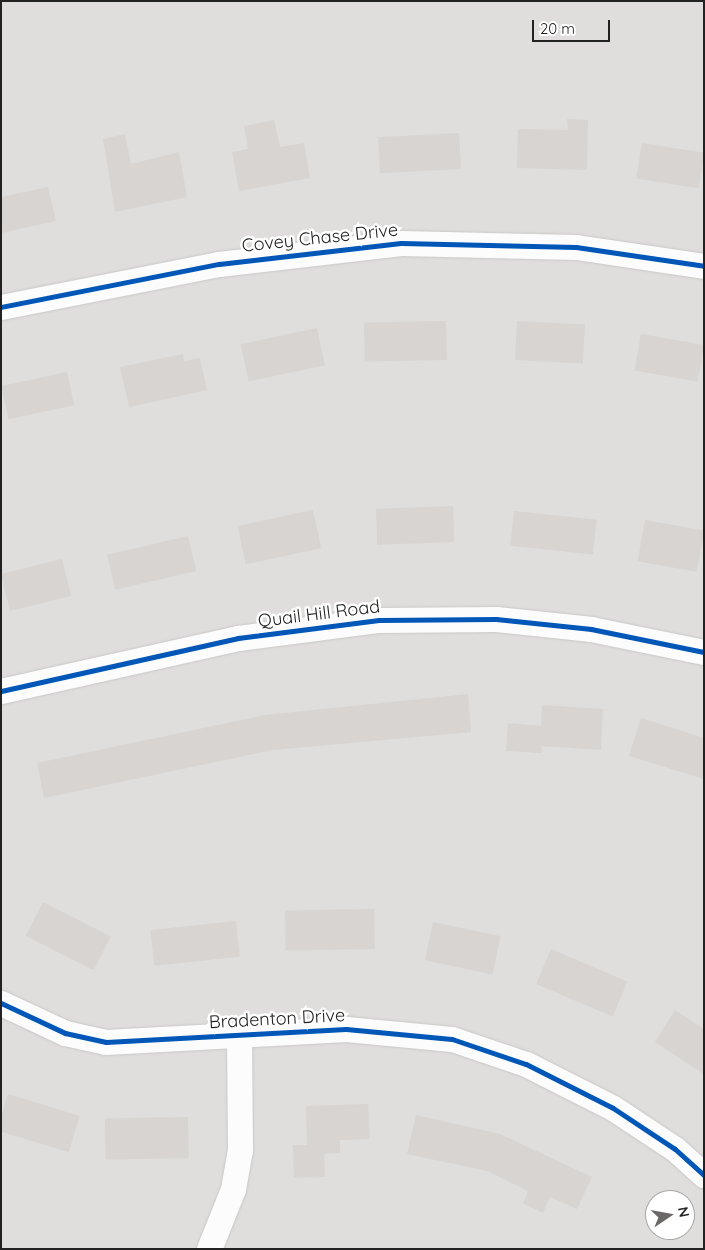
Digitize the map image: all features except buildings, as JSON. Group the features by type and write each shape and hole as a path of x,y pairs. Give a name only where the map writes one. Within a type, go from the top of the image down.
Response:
{"street":[{"name":"Covey Chase Drive","path":"1,307 219,264 401,243 576,247 704,266"},
{"name":"Quail Hill Road","path":"1,691 238,638 379,620 496,619 591,629 704,652"},
{"name":"Bradenton Drive","path":"1,1003 65,1033 106,1042 239,1033 346,1029 452,1039 526,1064 613,1108 675,1149 704,1175"},
{"path":"209,1249 233,1189 240,1151 239,1033"}],"shaded area":[{"path":"1,1 704,1 704,1249 1,1249"}],"cycle path":[{"path":"1,307 219,264 401,243 576,247 704,266"},
{"path":"1,691 238,638 379,620 496,619 591,629 704,652"},
{"path":"1,1003 65,1033 106,1042 346,1029 452,1039 526,1064 613,1108 675,1149 704,1175"}]}
